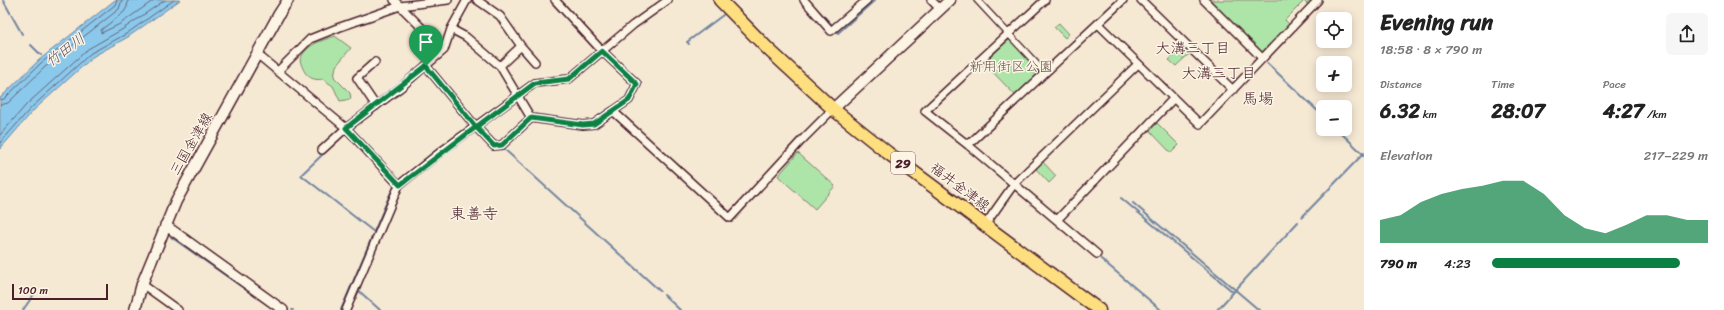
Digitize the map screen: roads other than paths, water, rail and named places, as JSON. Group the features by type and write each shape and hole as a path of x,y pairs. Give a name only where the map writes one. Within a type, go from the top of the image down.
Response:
{"main road":[{"name":"三国金津線","path":"135,310 142,284 166,225 189,176 288,0"},
{"name":"福井金津線","path":"720,0 779,59 833,109 1098,310"},
{"path":"833,109 950,0"}],"street":[{"path":"394,0 444,50"},
{"path":"278,71 310,39 400,6 448,0"},
{"path":"322,150 346,128 376,106 444,50 451,29 466,0"},
{"path":"478,0 500,16 521,46 535,62"},
{"path":"451,29 466,37 500,66 531,118 583,125 594,124 629,100 637,84 602,51 555,0"},
{"path":"346,310 400,185 535,83 569,79 633,25 668,0"},
{"path":"804,0 832,31 867,0"},
{"path":"931,0 940,9"},
{"path":"977,0 1045,73"},
{"path":"1045,0 926,111 1097,254"},
{"path":"968,145 1123,0"},
{"path":"1141,0 1233,90"},
{"path":"1204,0 1262,58"},
{"path":"1098,24 1200,124 1318,0"},
{"path":"500,66 521,46"},
{"path":"257,54 346,128 400,185"},
{"path":"375,62 357,78 376,106"},
{"path":"985,225 1014,184 1138,64"},
{"path":"426,66 476,127 494,146 502,145 531,118"},
{"path":"1057,220 1173,99"},
{"path":"612,111 730,218 801,141 833,109"},
{"path":"166,225 283,310"},
{"path":"142,284 178,310"}],"water":[{"name":"竹田川","path":"115,0 180,0 128,37 94,56 34,110 0,149 0,98 39,60"}],"waterway":[{"path":"3,0 22,34"},
{"path":"838,33 875,0"},
{"path":"812,4 831,24"},
{"path":"689,44 687,42 723,15"},
{"name":"竹田川","path":"31,45 41,55"},
{"path":"1267,63 1316,109"},
{"path":"1344,136 1364,155"},
{"path":"341,137 301,175 374,232 391,192"},
{"path":"503,148 660,291"},
{"path":"1302,217 1364,153"},
{"path":"1121,198 1232,291"},
{"path":"1133,203 1259,310"},
{"path":"1217,310 1298,222"},
{"path":"171,237 275,310"},
{"path":"341,310 372,237"},
{"path":"1101,259 1161,310"},
{"path":"358,290 380,310"},
{"path":"23,310 34,294"},
{"path":"664,295 680,310"}],"district":[{"name":"大溝三丁目","path":"1193,48"},
{"name":"大溝三丁目","path":"1219,73"},
{"name":"馬場","path":"1258,98"},
{"name":"東善寺","path":"474,213"}],"park label":[{"name":"新用街区公園","path":"1011,66"}]}
